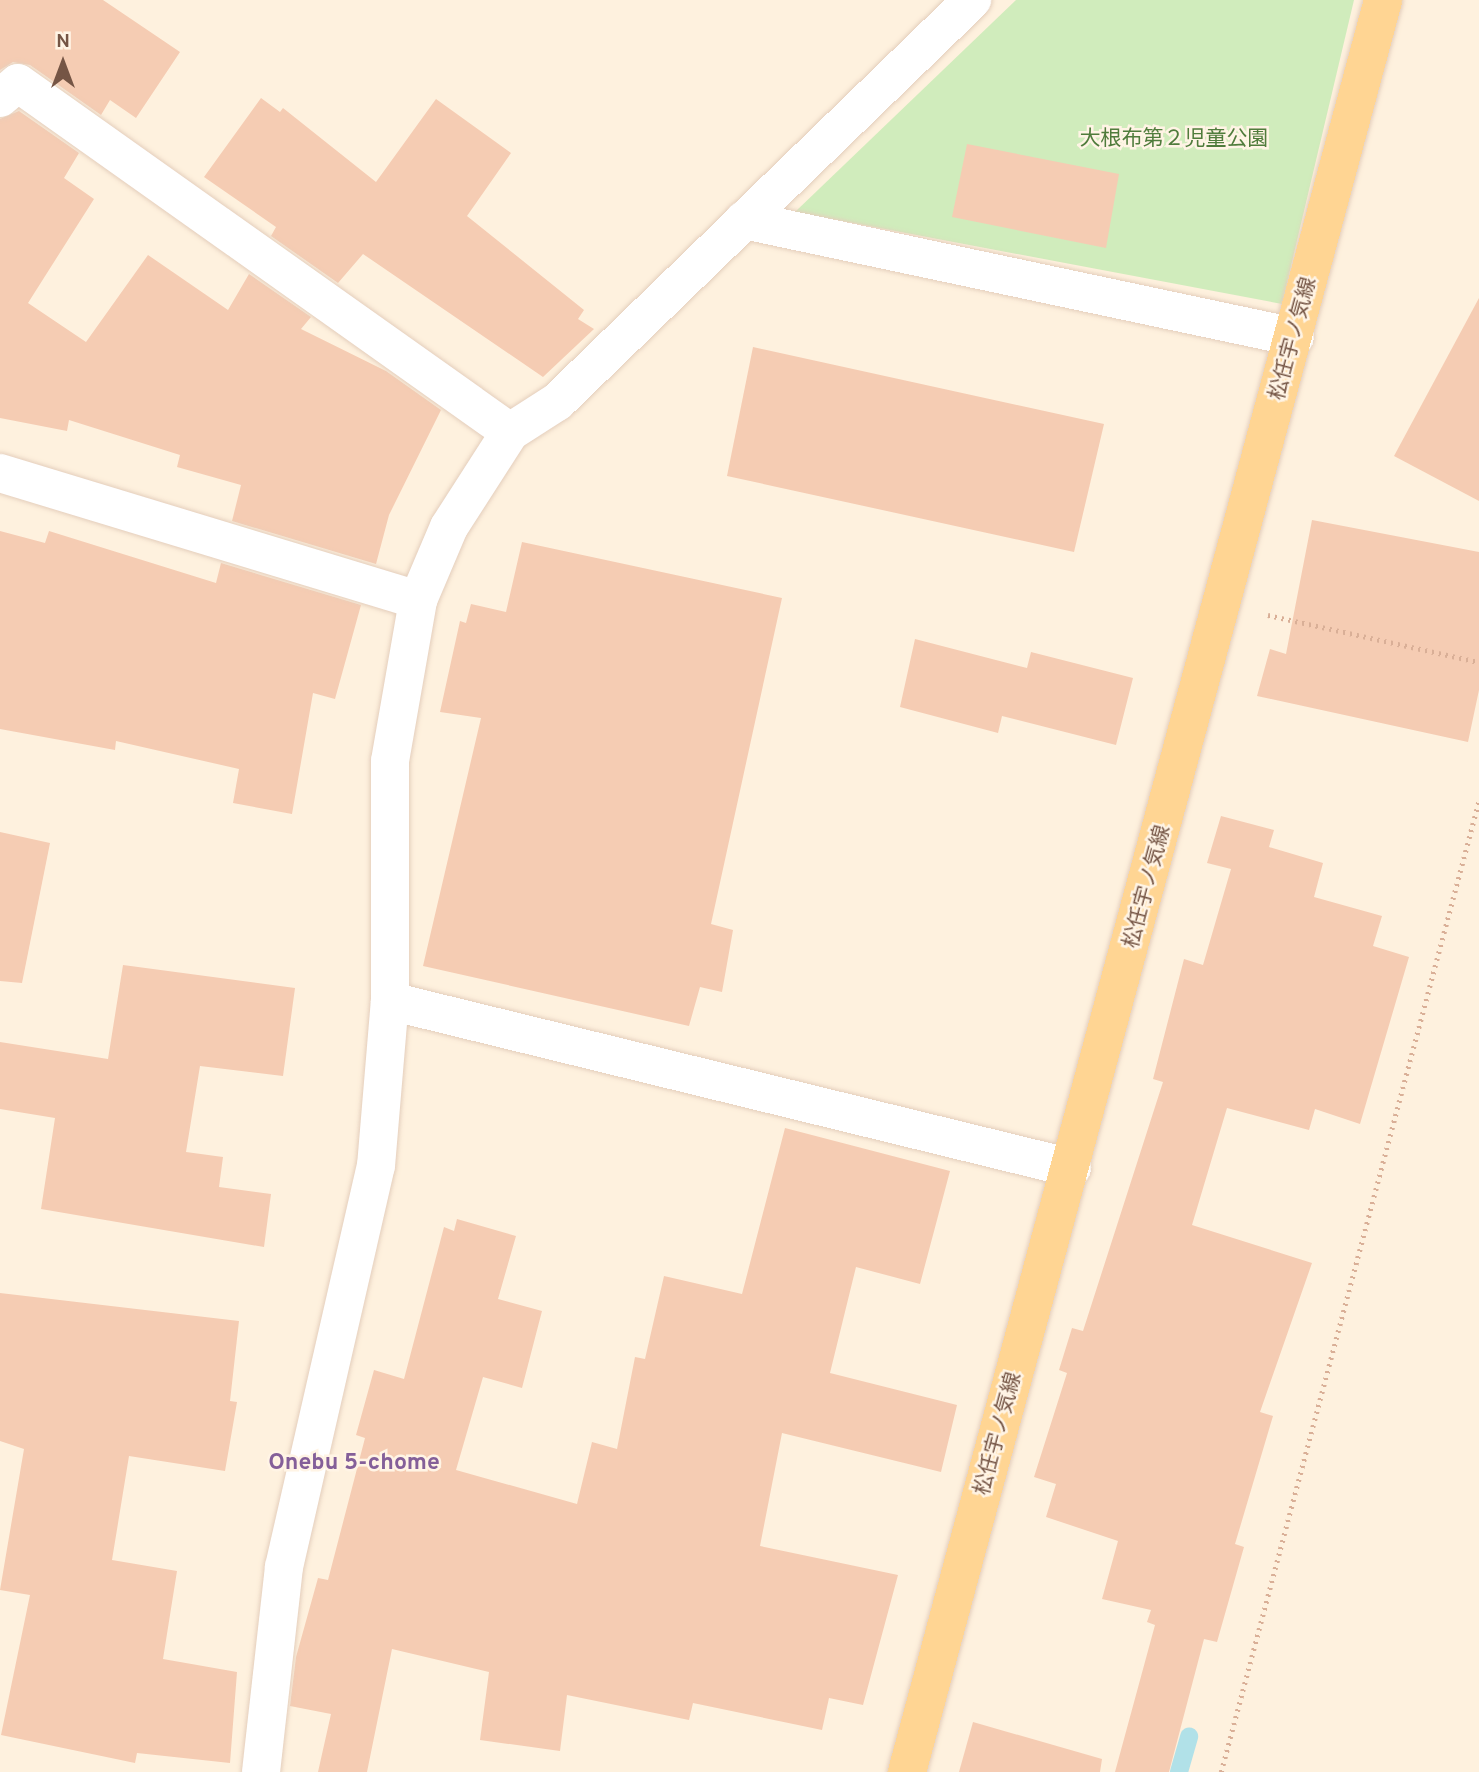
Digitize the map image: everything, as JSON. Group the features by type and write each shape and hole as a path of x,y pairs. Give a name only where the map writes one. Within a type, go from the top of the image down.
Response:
{"main road":[{"name":"松任宇ノ気線","path":"906,1772 1072,1168 1383,0"}],"street":[{"path":"261,1772 284,1567 376,1166 390,1001 390,761 418,600 449,527 510,432 557,402 972,0"},
{"path":"0,98 18,83 510,432"},
{"path":"744,220 1295,337"},
{"path":"0,473 418,600"},
{"path":"390,1001 1072,1168"}],"path":[{"path":"1223,605 1479,662"},
{"path":"1221,1772 1479,800"}],"green space":[{"name":"大根布第２児童公園","path":"1016,0 1354,0 1282,304 795,212"}],"building":[{"path":"0,0 103,0 180,52 136,118 110,100 101,115 30,65 13,62 0,70"},
{"path":"261,98 280,112 283,108 376,182 436,99 511,153 467,216 584,310 578,319 594,329 543,377 363,254 338,283 271,236 276,227 204,177"},
{"path":"19,111 79,153 64,178 94,199 28,303 86,342 148,255 228,310 249,274 311,317 301,329 386,371 441,410 389,515 376,564 232,521 241,485 177,467 180,455 69,420 67,431 0,418 0,119"},
{"path":"967,144 1119,174 1106,248 952,217"},
{"path":"1479,298 1479,501 1394,456"},
{"path":"753,347 1104,424 1074,552 727,476"},
{"path":"1312,520 1479,552 1479,690 1468,742 1257,696 1270,649 1286,654"},
{"path":"0,531 45,543 49,531 216,583 221,563 361,605 335,699 313,693 292,814 233,803 239,769 116,741 115,750 0,729"},
{"path":"522,542 782,598 711,924 733,930 722,992 700,987 689,1026 423,966 481,718 440,712 460,621 466,623 471,604 506,612"},
{"path":"915,639 1027,668 1031,652 1133,678 1116,745 1002,716 998,733 900,707"},
{"path":"1221,816 1274,830 1269,847 1323,863 1314,897 1382,916 1373,946 1409,957 1360,1124 1315,1109 1309,1130 1227,1108 1192,1225 1312,1263 1260,1412 1273,1416 1235,1544 1244,1547 1217,1642 1204,1639 1169,1772 1115,1772 1155,1625 1147,1622 1151,1610 1102,1599 1118,1541 1046,1517 1056,1484 1034,1477 1067,1373 1059,1370 1072,1328 1083,1331 1163,1082 1153,1079 1184,959 1203,965 1231,869 1207,863"},
{"path":"0,832 50,843 22,983 0,981"},
{"path":"123,965 295,988 283,1076 200,1066 186,1152 223,1157 219,1187 271,1194 264,1247 41,1209 55,1118 0,1109 0,1042 108,1059"},
{"path":"785,1128 950,1171 920,1284 856,1267 830,1373 957,1405 941,1472 782,1433 760,1546 898,1575 863,1705 829,1698 822,1730 693,1703 689,1720 567,1695 560,1751 480,1740 489,1672 392,1649 367,1772 318,1772 331,1714 290,1706 296,1657 318,1578 328,1580 365,1438 356,1435 374,1370 404,1379 444,1227 454,1231 457,1219 516,1236 498,1299 542,1311 522,1388 483,1377 456,1470 577,1504 592,1442 617,1449 635,1357 645,1359 664,1276 742,1294"},
{"path":"0,1293 239,1321 230,1401 237,1402 225,1471 129,1456 112,1560 177,1571 163,1659 237,1672 230,1763 137,1753 135,1763 1,1735 30,1595 0,1590 24,1449 0,1441"},
{"path":"973,1722 1102,1759 1100,1772 959,1772"}],"waterway":[{"path":"1179,1772 1189,1736"}],"district":[{"name":"Onebu 5-chome","path":"354,1464"}]}
